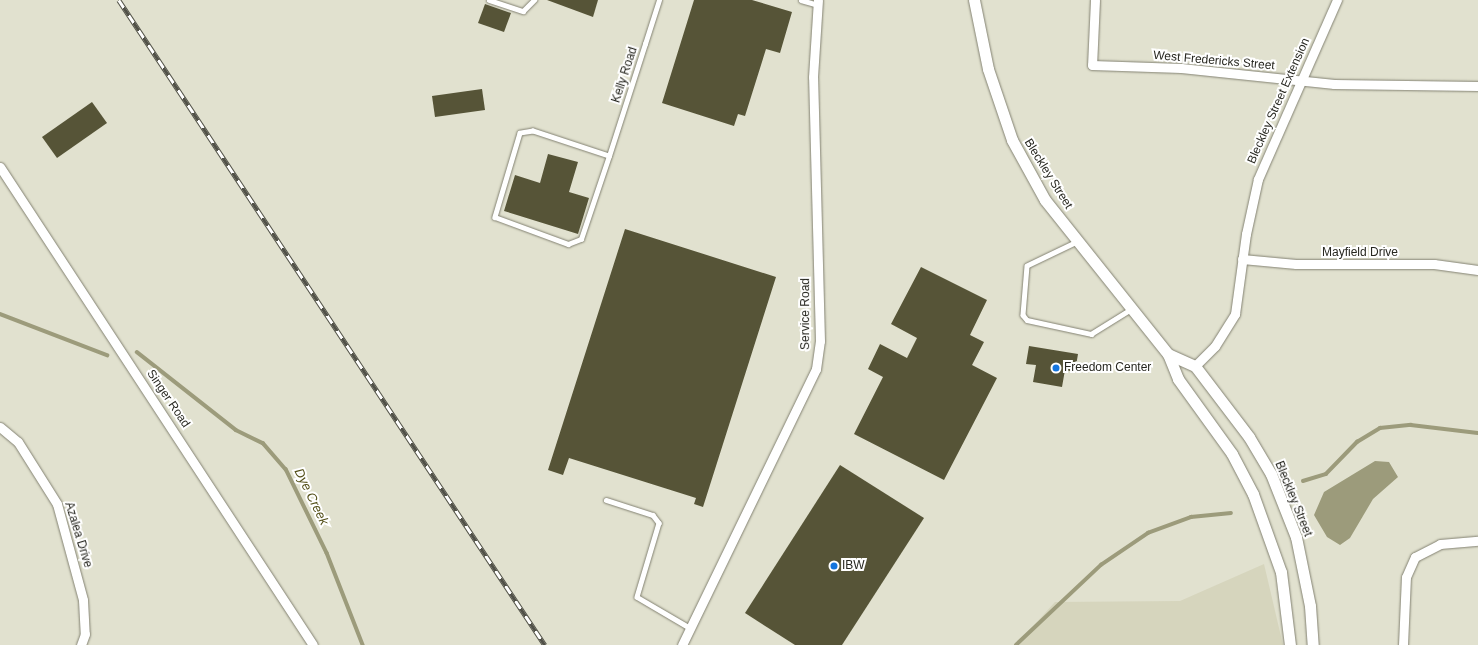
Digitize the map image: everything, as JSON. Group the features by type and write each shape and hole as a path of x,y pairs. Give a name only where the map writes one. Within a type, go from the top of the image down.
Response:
{"street":[{"name":"Bleckley Street","path":"974,0 988,69 1012,140 1045,200 1077,242 1168,354 1178,378 1232,454 1253,494 1281,572 1290,645"},
{"name":"West Fredericks Street","path":"1095,0 1092,65 1181,68 1299,82 1478,86"},
{"name":"Bleckley Street Extension","path":"1195,366 1215,346 1235,314 1242,259 1258,179 1299,82 1337,0"},
{"name":"Service Road","path":"682,645 816,369 820,341 813,77 818,2"},
{"name":"Singer Road","path":"0,167 313,645"},
{"name":"Mayfield Drive","path":"1242,259 1296,264 1434,264 1478,270"},
{"name":"Bleckley Street","path":"1168,354 1195,366 1249,437 1285,508 1304,574 1313,645"},
{"name":"Azalea Drive","path":"0,427 18,442 57,504 83,600 85,634 81,645"},
{"path":"1403,645 1406,577 1415,557 1440,544 1478,541"}],"lane":[{"path":"489,0 523,11 534,0"},
{"name":"Kelly Road","path":"609,156 533,131 520,133 495,217 575,244 581,239 609,156 659,0"},
{"path":"801,0 818,2"},
{"path":"1077,242 1027,266 1024,315 1027,320 1091,334 1131,309"},
{"path":"606,500 654,515 659,523 637,597 690,628"}],"shaded area":[{"path":"1375,461 1389,462 1398,477 1373,499 1350,538 1340,545 1327,537 1314,515 1324,492"},
{"path":"1264,564 1283,645 1016,645 1055,602 1180,601"}],"building":[{"path":"547,0 598,0 593,17"},
{"path":"694,0 752,0 792,12 780,53 766,49 745,116 738,114 734,126 662,103"},
{"path":"485,4 511,13 504,32 478,23"},
{"path":"482,89 485,110 435,117 432,96"},
{"path":"92,102 107,123 57,158 42,137"},
{"path":"548,154 578,162 569,192 589,198 578,234 504,211 515,175 540,183"},
{"path":"625,229 776,277 703,507 694,504 696,498 569,458 563,475 548,470"},
{"path":"921,267 987,300 970,335 984,342 972,365 997,378 944,480 854,434 883,377 868,369 880,344 907,358 917,338 891,324"},
{"name":"Freedom Center","path":"1029,346 1078,354 1075,372 1065,370 1062,387 1033,382 1036,365 1026,364"},
{"name":"IBW","path":"840,465 924,518 842,645 795,645 745,613"}],"waterway":[{"name":"Dye Creek","path":"0,314 107,355"},
{"name":"Dye Creek","path":"137,352 236,430 263,443 286,469 327,553 363,645"},
{"path":"1303,481 1326,474 1357,442 1380,428 1411,425 1478,433"},
{"path":"1016,645 1101,565 1148,533 1191,517 1231,513"}],"railway":[{"path":"119,0 545,645"}],"place":[{"name":"Freedom Center","path":"1056,368"},
{"name":"IBW","path":"834,566"}]}
